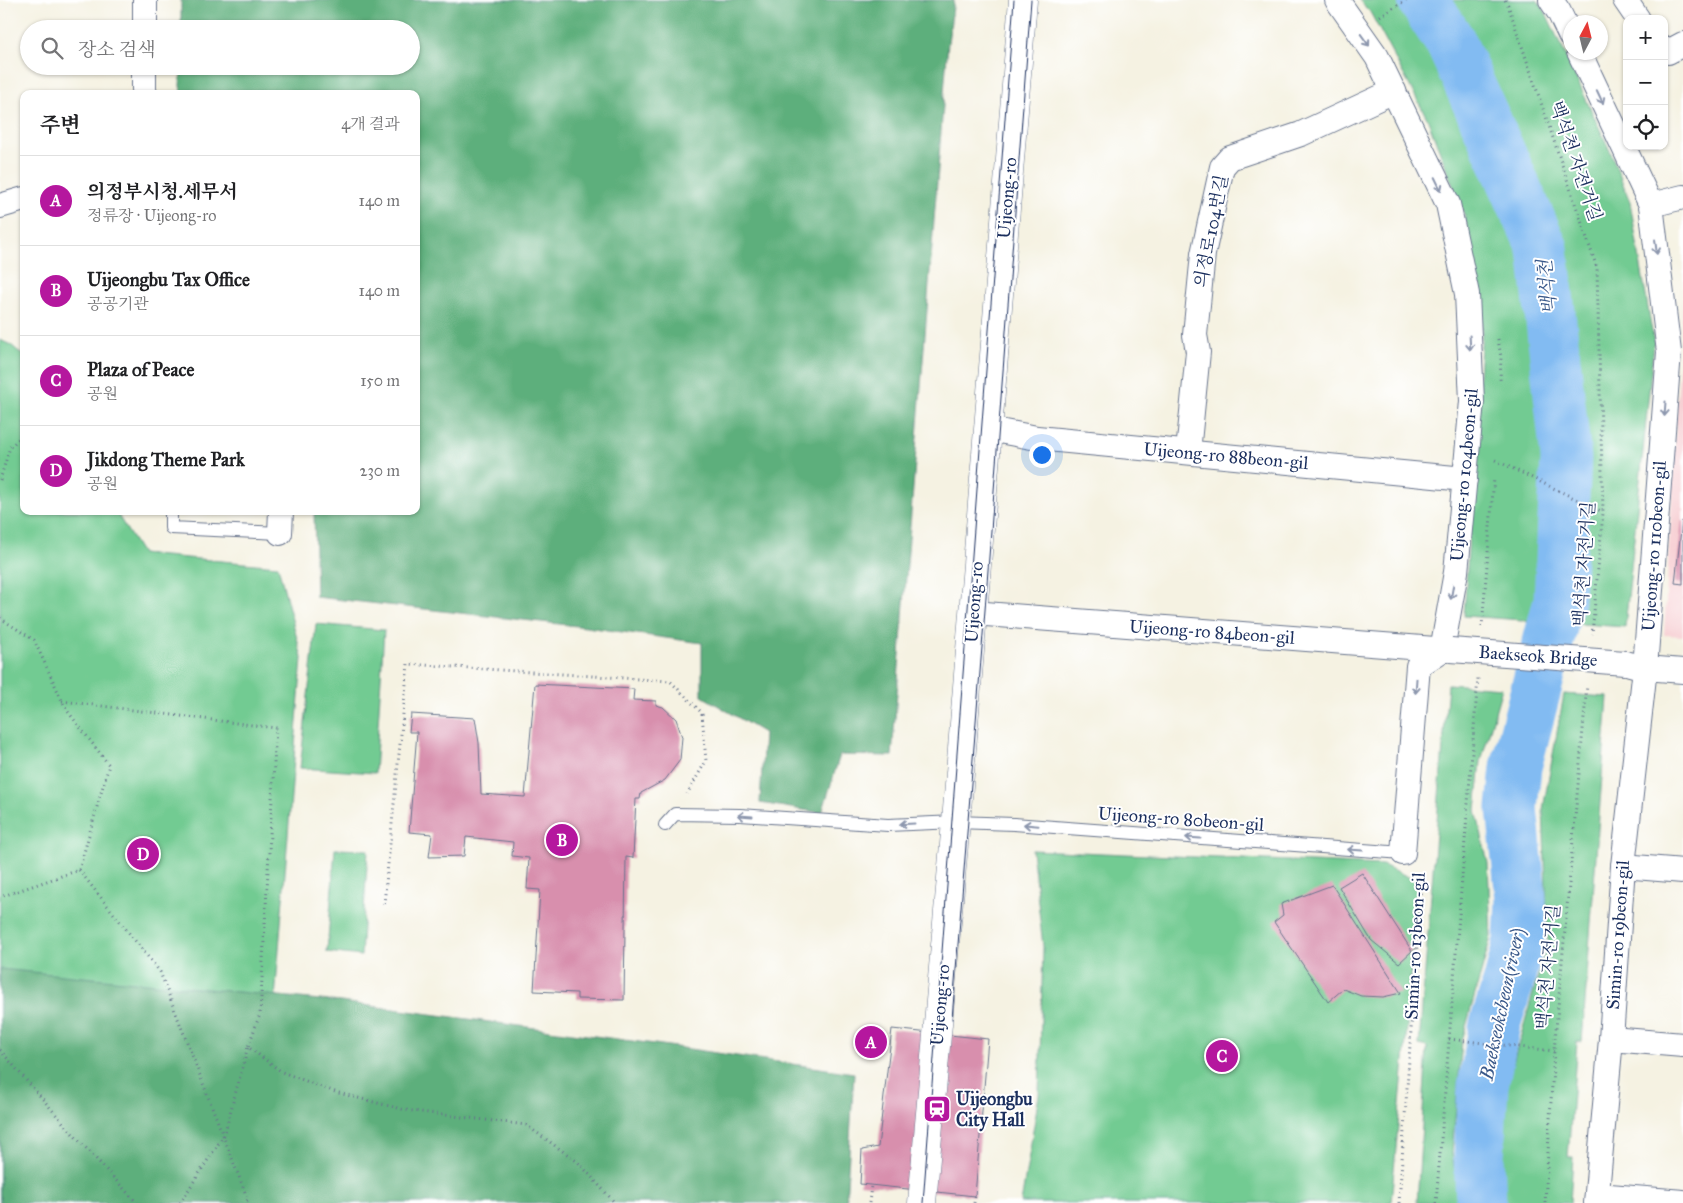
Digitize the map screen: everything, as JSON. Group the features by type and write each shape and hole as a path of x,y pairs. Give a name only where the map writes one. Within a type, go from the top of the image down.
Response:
{"street":[{"path":"145,0 145,20"},
{"name":"Uijeong-ro","path":"922,1203 956,822 1023,0"},
{"name":"Uijeong-ro 104beon-gil","path":"1337,0 1378,57 1448,204 1467,294 1472,401 1447,650"},
{"path":"1551,0 1563,19"},
{"path":"1625,0 1635,15"},
{"path":"1668,52 1683,44"},
{"name":"Uijeong-ro 110beon-gil","path":"1583,60 1651,205 1669,352 1635,665"},
{"path":"144,75 144,90"},
{"name":"의정로104번길","path":"1188,452 1198,352 1195,335 1203,254 1222,167 1230,158 1301,134 1394,91"},
{"path":"1651,205 1683,196"},
{"path":"0,206 20,199"},
{"name":"Uijeong-ro 88beon-gil","path":"988,429 1037,438 1465,479"},
{"name":"Uijeong-ro 84beon-gil","path":"973,613 1447,650"},
{"name":"Baekseok Bridge","path":"1447,650 1635,665 1683,672"},
{"name":"Simin-ro 13beon-gil","path":"1404,853 1418,666 1447,650"},
{"name":"Simin-ro 19beon-gil","path":"1597,1199 1611,1039 1635,665"},
{"path":"1623,866 1683,871"},
{"path":"1611,1039 1683,1044"},
{"path":"1597,1199 1683,1202"}],"lane":[{"path":"171,515 172,528 280,522"},
{"path":"665,825 675,814"},
{"name":"Uijeong-ro 80beon-gil","path":"675,814 740,815 888,825 956,822 1014,824 1404,853"}],"path":[{"path":"1376,19 1406,0"},
{"name":"백석천 자전거길","path":"1505,0 1597,268 1603,513 1592,640"},
{"path":"0,480 10,447 20,438"},
{"path":"1495,460 1603,513"},
{"path":"0,618 34,640 66,709 109,764 79,870"},
{"path":"384,904 408,664 670,681 702,713 706,761 675,814"},
{"name":"백석천 자전거길","path":"1545,1203 1554,1051 1588,679"},
{"path":"62,700 276,728 260,1014 248,1047 224,1135 180,1203"},
{"name":"Simin-ro 13beon-gil","path":"1399,1203 1422,868 1404,853"},
{"path":"0,897 79,870"},
{"path":"79,870 160,972 248,1200 244,1203"},
{"path":"1449,1039 1554,1051"},
{"path":"248,1047 282,1072 335,1092 404,1110 526,1125 578,1162 615,1203"},
{"path":"0,1050 73,1134 138,1203"},
{"path":"869,1203 870,1186"},
{"path":"974,1203 975,1196"}],"shaded area":[{"path":"1683,299 1683,636 1664,635"}],"green space":[{"path":"181,0 954,0 948,42 892,756 840,755 822,813 760,803 764,733 702,696 702,643 586,627 316,597 314,515 420,515 420,90 181,90 181,75 420,75 420,20 181,20"},
{"path":"1359,0 1537,0 1545,11 1563,50 1563,60 1568,60 1611,153 1630,202 1654,343 1625,627 1464,616 1482,329 1465,217 1427,118 1370,12"},
{"path":"0,340 11,345 20,353 20,515 118,515 142,554 278,566 302,658 271,1050 0,1203"},
{"path":"316,624 384,630 375,773 300,768"},
{"path":"1448,684 1502,688 1481,761 1476,810 1488,863 1491,937 1462,1041 1452,1153 1460,1203 1417,1203 1427,1047 1419,1045"},
{"path":"1564,694 1608,697 1582,1042 1577,1042 1568,1157 1573,1157 1570,1203 1505,1203 1498,1163 1503,1098 1548,941 1543,809"},
{"path":"335,849 368,850 361,956 327,952"},
{"path":"1032,850 1383,865 1417,881 1408,1016 1391,1203 1021,1203 1039,1095 1043,946"},
{"path":"0,969 341,1002 854,1073 846,1203 0,1203"}],"building":[{"path":"1683,521 1683,584 1675,583"},
{"path":"535,684 634,689 633,700 656,701 656,705 663,707 676,719 682,737 680,760 665,780 641,793 640,799 636,799 633,858 626,857 624,1000 577,999 577,993 534,991 540,890 527,889 529,858 512,856 513,842 466,837 464,856 429,857 432,834 409,832 417,732 409,732 411,714 475,718 479,743 481,794 525,797"},
{"path":"1362,873 1412,951 1399,963 1371,940 1339,887"},
{"path":"1332,885 1401,993 1383,997 1361,996 1343,989 1328,1002 1274,922 1283,915 1281,904"},
{"name":"Uijeongbu City Hall","path":"892,1029 988,1039 975,1196 860,1184 862,1150 878,1147"}],"waterway":[{"name":"백석천","path":"1423,0 1451,43 1543,249 1566,458 1559,600 1516,767 1512,808 1521,899 1519,941 1495,1024 1483,1086 1479,1156 1481,1203"}],"tram line":[{"path":"923,1203 1014,0"},
{"path":"952,1019 1031,0"}],"place":[{"name":"Uijeongbu Tax Office","path":"562,840"},
{"name":"Jikdong Theme Park","path":"143,854"},
{"name":"의정부시청.세무서","path":"871,1042"},
{"name":"Plaza of Peace","path":"1222,1056"},
{"name":"Uijeongbu City Hall","path":"937,1109"}],"water label":[{"name":"Baekseokcheon(river)","path":"1502,1004"}]}
